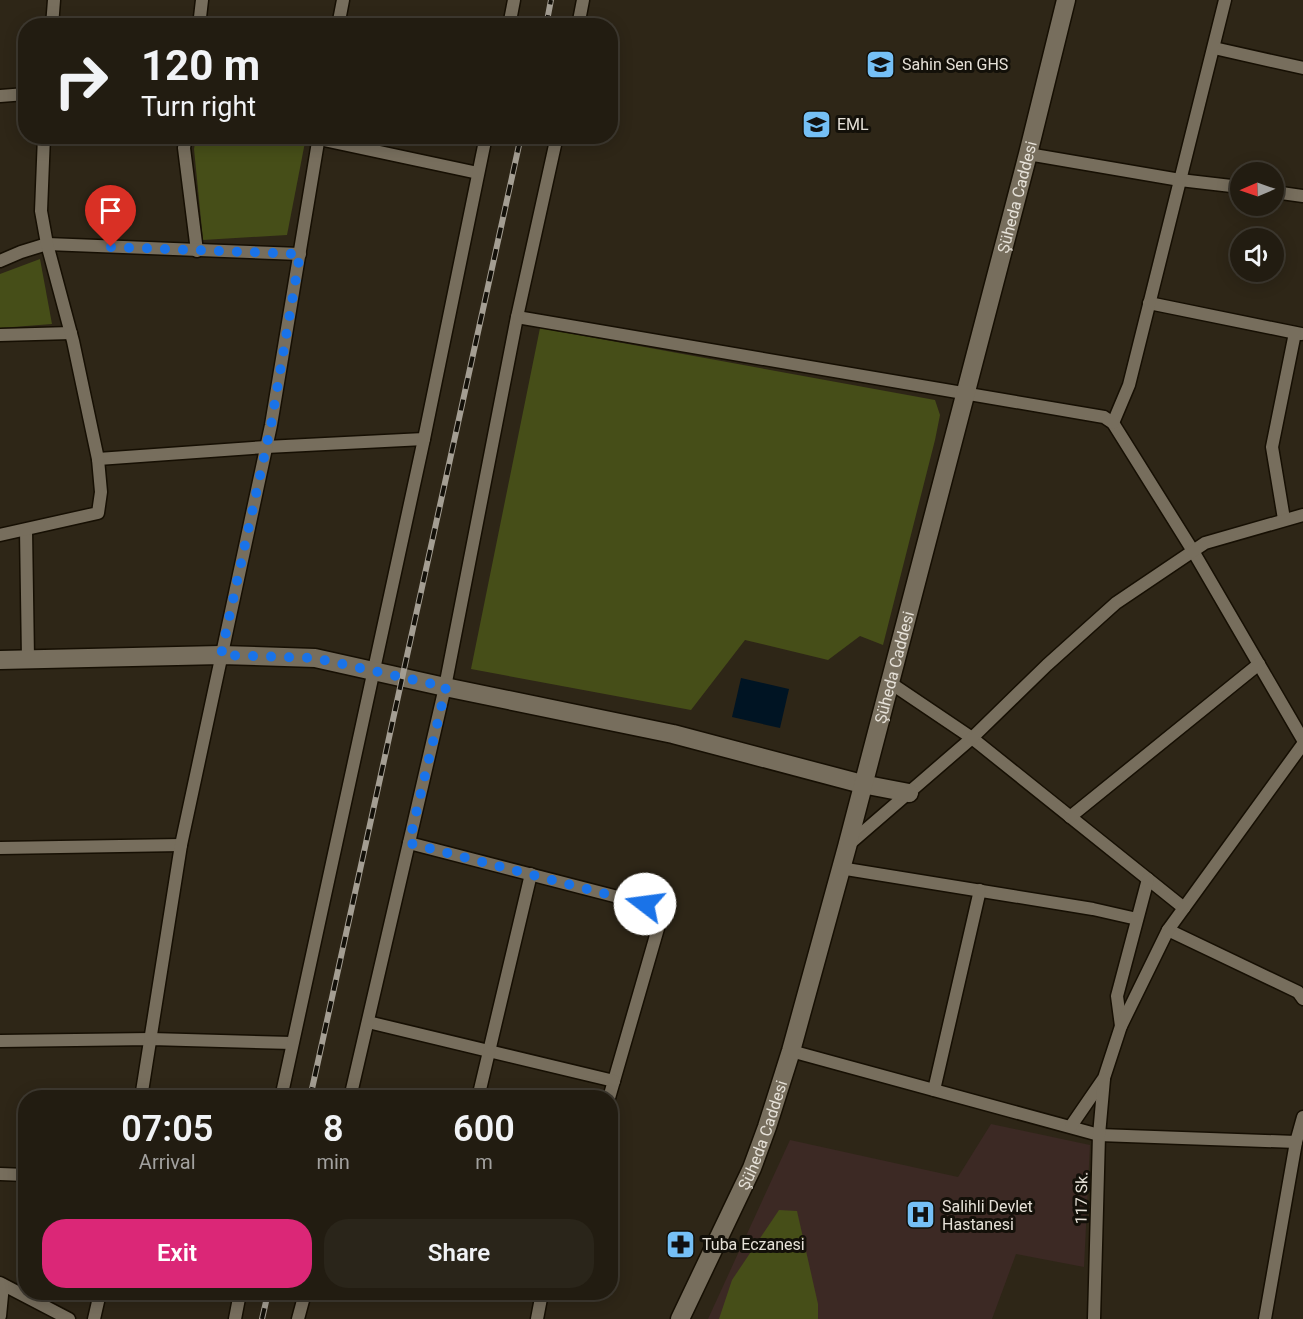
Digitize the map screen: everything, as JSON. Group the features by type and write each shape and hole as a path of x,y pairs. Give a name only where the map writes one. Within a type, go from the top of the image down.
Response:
{"main road":[{"name":"Şüheda Caddesi","path":"680,1319 752,1168 791,1051 847,847 1066,0"},
{"path":"0,660 221,655 315,658 672,734 862,784 909,793"}],"street":[{"path":"53,18 54,0"},
{"path":"200,18 202,0"},
{"path":"340,18 343,0"},
{"path":"511,18 514,0"},
{"path":"580,18 583,0"},
{"path":"1113,423 1129,385 1225,0"},
{"path":"1214,48 1303,68"},
{"path":"0,96 18,95"},
{"path":"0,535 98,513 101,492 98,459 71,333 47,244 41,211 44,144"},
{"path":"185,144 197,251"},
{"path":"142,1090 181,845 266,447 318,144"},
{"path":"346,144 478,173"},
{"path":"282,1090 424,439 484,144"},
{"path":"352,1090 446,687 517,317 555,144"},
{"path":"1028,154 1230,187"},
{"path":"1284,193 1303,195"},
{"path":"0,261 47,244 300,254"},
{"path":"1149,303 1299,334 1272,447 1284,519"},
{"path":"517,317 1104,417 1113,423 1193,551 1303,742 1168,930 1121,1026 1104,1078 1071,1126"},
{"path":"0,335 71,333"},
{"path":"98,459 424,439"},
{"path":"847,847 972,738 1047,665 1116,603 1205,543 1303,515"},
{"path":"26,530 28,659"},
{"path":"1070,817 1259,664"},
{"path":"889,682 972,738 1184,908"},
{"path":"409,843 645,904 655,914 659,925 611,1090"},
{"path":"0,848 181,845"},
{"path":"840,867 1093,909 1137,919"},
{"path":"480,1090 531,874"},
{"path":"1121,1026 1117,996 1148,879"},
{"path":"933,1090 980,890"},
{"path":"1168,930 1301,992"},
{"path":"368,1022 614,1081"},
{"path":"0,1041 151,1039 292,1043"},
{"path":"791,1051 1099,1135 1296,1142"},
{"name":"117 Sk.","path":"1094,1319 1099,1135 1104,1078"},
{"path":"1265,1319 1296,1142 1303,1117"},
{"path":"0,1174 18,1175"},
{"path":"0,1316 1,1284 18,1293"},
{"path":"32,1300 69,1319"},
{"path":"94,1319 98,1300"},
{"path":"235,1319 239,1300"},
{"path":"298,1319 303,1300"},
{"path":"537,1319 541,1300"}],"shaded area":[{"name":"Salihli Devlet Hastanesi","path":"991,1124 1090,1145 1084,1267 1016,1254 992,1319 708,1319 790,1140 958,1177"}],"green space":[{"path":"195,144 305,144 287,235 203,240"},
{"path":"40,259 52,324 0,328 0,274"},
{"path":"540,328 935,400 940,415 935,440 883,645 860,636 828,660 745,640 691,710 471,669"},
{"path":"779,1210 797,1211 818,1304 818,1319 719,1319 732,1280"}],"water":[{"path":"741,678 789,689 780,728 732,717"}],"railway":[{"path":"548,18 551,0"},
{"path":"312,1090 519,144"},
{"path":"262,1319 266,1300"}],"place":[{"name":"Sahin Sen GHS","path":"881,64"},
{"name":"EML","path":"816,124"},
{"name":"Salihli Devlet Hastanesi","path":"921,1215"},
{"name":"Tuba Eczanesi","path":"681,1244"}],"route":[{"path":"111,247 300,254 271,425 221,655 315,658 446,687 409,843 645,904"}]}
